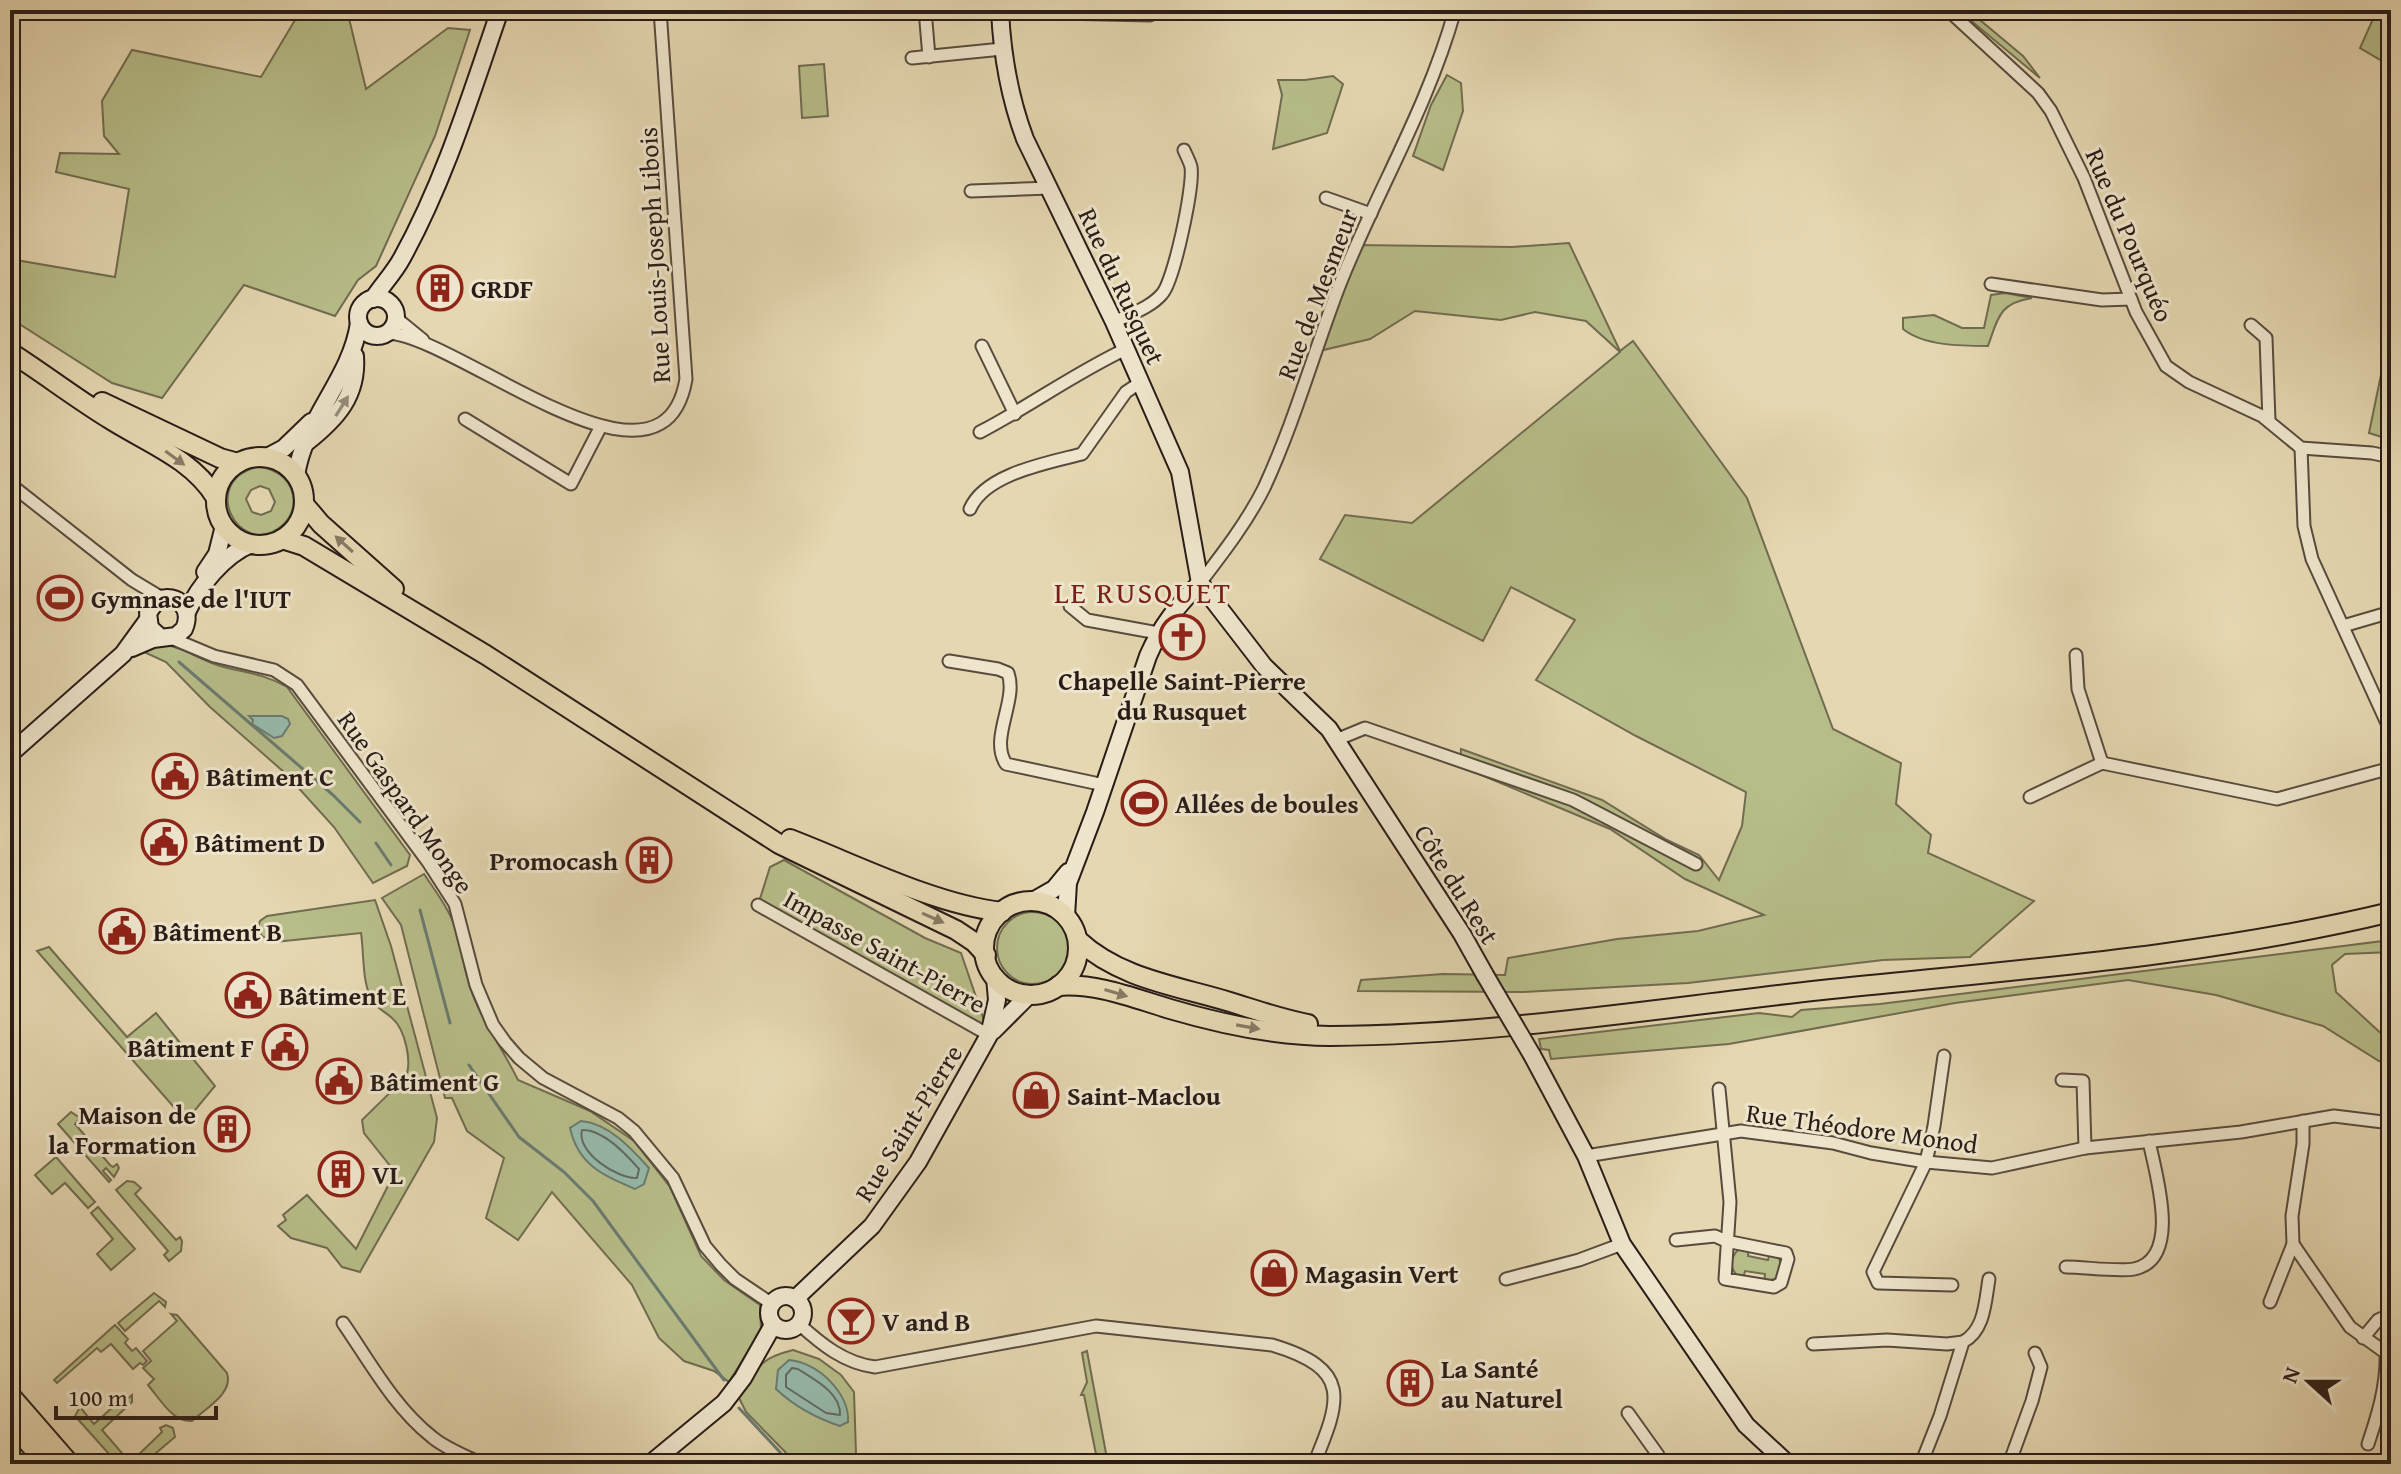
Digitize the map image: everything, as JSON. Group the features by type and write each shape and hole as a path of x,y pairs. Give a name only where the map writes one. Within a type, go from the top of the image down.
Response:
{"main road":[{"path":"10,352 111,420 170,454 201,479 216,498"},
{"path":"62,386 220,458 238,463"},
{"path":"267,457 288,467 296,476 304,504 298,524 282,539 251,544 240,540 224,526 216,498 223,478 238,463 267,457"},
{"path":"304,504 321,524 422,616"},
{"path":"282,539 304,546 422,616 779,844 956,930 986,955 995,977 1011,990 1030,994 1050,991 1058,986 1074,966 1078,940"},
{"path":"750,823 921,890 977,909 1002,912"},
{"path":"986,955 988,931 1002,912 1016,903 1033,901 1048,904 1066,916 1078,940 1110,964 1179,989 1278,1018 1366,1035"},
{"path":"1058,986 1103,989 1204,1018 1261,1030 1327,1036 1458,1031 2238,944 2391,912"},
{"path":"10,1395 70,1464"},
{"path":"10,1422 47,1464"}],"street":[{"path":"306,443 329,426 345,403 355,380 351,361 361,308 373,299 400,262 456,139 500,10"},
{"name":"Rue Louis-Joseph Libois","path":"380,334 402,335 426,343 530,397 601,426 628,432 651,429 674,414 681,403 686,379 660,10"},
{"path":"925,10 929,57"},
{"name":"Rue du Rusquet","path":"1000,10 1007,82 1016,115 1114,322 1180,472 1200,583"},
{"path":"1060,10 1060,13 1150,15"},
{"name":"Rue de Mesmeur","path":"1200,583 1223,556 1263,490 1302,395 1338,288 1420,111 1455,10"},
{"name":"Rue du Pourquéo","path":"1948,10 2038,93 2051,111 2084,178 2131,299 2166,366 2175,374 2246,406 2301,448"},
{"path":"912,58 1002,49"},
{"path":"1114,322 1154,303 1165,291 1190,191 1191,168 1184,150"},
{"path":"971,191 1049,188"},
{"path":"1326,198 1371,214"},
{"path":"296,476 318,416 351,361 394,325 393,310 400,262"},
{"path":"1991,284 2102,300 2131,299"},
{"path":"373,299 385,300 393,310"},
{"name":"Rue Louis-Joseph Libois","path":"393,310 426,343"},
{"path":"359,323 368,333 380,334"},
{"path":"2251,325 2266,338 2269,421"},
{"path":"982,346 1015,414"},
{"path":"980,432 1015,414 1068,378 1126,349"},
{"path":"970,509 976,495 1024,469 1082,454 1126,392 1141,382"},
{"path":"267,457 284,448 318,416"},
{"path":"465,419 571,484 581,470 601,426"},
{"path":"2391,457 2301,448 2304,526 2312,559 2391,732"},
{"path":"10,484 132,580 181,603 204,651"},
{"path":"10,754 123,654 148,617 153,603 181,595 199,581 217,554 224,526"},
{"path":"123,654 181,633 194,598 233,554 251,544"},
{"path":"132,580 142,596 154,633 165,637"},
{"path":"1066,916 1068,883 1158,633 1174,610 1200,583"},
{"name":"Côte du Rest","path":"1200,583 1264,666 1329,729 1462,934 1532,1055 1586,1156 1622,1244 1746,1425 1788,1464"},
{"path":"1070,606 1087,620 1158,633"},
{"path":"2343,626 2391,612"},
{"name":"Rue Gaspard Monge","path":"165,637 223,659 274,670 297,685 428,862 455,904 476,985 493,1025 505,1042 543,1078 618,1118 634,1131 673,1178 705,1246 743,1286 772,1304"},
{"path":"2076,655 2078,689 2102,763"},
{"path":"949,661 1008,673 1011,686 1001,750 1006,764 1104,785"},
{"path":"1336,740 1365,728 1573,800 1696,864"},
{"path":"2030,797 2102,763 2277,799 2391,768"},
{"path":"1033,901 1054,889 1074,865"},
{"name":"Impasse Saint-Pierre","path":"758,905 989,1035"},
{"name":"Rue Saint-Pierre","path":"989,1035 997,1000 995,977"},
{"name":"Rue Saint-Pierre","path":"795,1299 854,1245 890,1204 918,1162 989,1035 1030,994"},
{"path":"1944,1056 1926,1162 1873,1272 1878,1283 1952,1285"},
{"path":"2062,1080 2083,1081 2085,1148"},
{"path":"1676,1240 1715,1236 1726,1241 1786,1253 1788,1259 1781,1283 1774,1287 1725,1279 1726,1241 1730,1202 1719,1089"},
{"name":"Rue Théodore Monod","path":"1586,1156 1741,1131 1833,1143 1926,1162 1992,1168 2085,1148 2241,1132 2334,1116 2391,1123"},
{"path":"2270,1302 2293,1244 2292,1216 2303,1144 2303,1121"},
{"path":"2066,1267 2135,1269 2150,1261 2162,1240 2164,1224 2149,1141"},
{"path":"1506,1279 1579,1260 1622,1244"},
{"path":"2293,1244 2350,1327 2386,1353 2387,1374 2383,1396 2368,1444"},
{"path":"1813,1344 1887,1340 1947,1344 1963,1342 1972,1337 1981,1324 1989,1279"},
{"path":"781,1297 795,1299 802,1308 799,1324 786,1330 773,1325 769,1314 772,1304 781,1297"},
{"path":"2363,1338 2378,1320 2391,1314"},
{"path":"343,1323 399,1405 433,1439 482,1464"},
{"path":"799,1324 817,1342 849,1360 868,1366 1096,1326 1272,1345 1292,1351 1331,1377 1336,1408 1314,1464"},
{"path":"650,1464 724,1403 743,1378 773,1325"},
{"path":"1921,1464 1963,1342"},
{"path":"2009,1464 2041,1367 2035,1353"},
{"path":"1628,1413 1658,1455 1660,1464"}],"green space":[{"path":"301,10 347,10 366,89 448,28 470,30 435,136 376,266 358,280 335,316 244,285 162,398 112,383 10,318 10,259 115,277 129,189 56,172 60,153 119,154 104,136 102,101 132,50 261,77"},
{"path":"1928,10 1968,10 2023,56 2040,78 1963,14 1938,20"},
{"path":"2377,10 2391,10 2389,65 2360,48"},
{"path":"824,64 828,116 802,118 799,66"},
{"path":"1447,75 1461,83 1463,111 1443,170 1413,156 1431,105"},
{"path":"1333,76 1343,84 1327,133 1273,149 1282,95 1278,80"},
{"path":"1569,243 1620,351 1633,341 1747,498 1833,729 1901,763 1896,804 1931,835 1928,853 2034,901 1970,957 1883,960 1688,983 1523,992 1358,991 1361,980 1443,974 1505,975 1508,958 1617,939 1698,931 1764,915 1685,879 1610,829 1460,766 1461,749 1602,800 1667,840 1699,855 1719,880 1742,826 1746,792 1536,680 1575,620 1511,587 1483,641 1320,559 1345,515 1412,523 1620,352 1586,321 1535,312 1501,320 1415,311 1370,339 1315,352 1357,245 1512,247"},
{"path":"2005,293 2032,298 2021,300 2001,313 1988,346 1932,342 1903,329 1903,318 1934,315 1962,328 1984,328 1991,295"},
{"path":"2391,326 2391,440 2369,433"},
{"path":"257,467 272,470 285,479 294,499 290,517 282,526 264,534 250,533 239,525 231,514 228,501 230,487 240,475","holes":["260,486 269,489 275,502 271,511 261,515 252,512 246,499 251,490"]},
{"path":"161,644 287,687 410,855 407,866 373,883 334,827 285,773 210,707 166,662 144,652"},
{"path":"784,860 925,938 961,953 989,1035 758,905 770,867"},
{"path":"424,874 453,922 476,1002 518,1080 590,1111 634,1141 670,1187 701,1256 724,1280 760,1305 761,1330 729,1382 714,1371 684,1361 659,1338 632,1285 552,1192 518,1240 486,1218 504,1158 467,1131 452,1098 445,1098 401,925 382,898"},
{"path":"375,900 391,946 437,1118 434,1142 360,1272 342,1267 327,1248 291,1238 278,1226 286,1220 283,1215 307,1195 356,1249 395,1172 364,1133 362,1120 405,1078 408,1055 404,1038 397,1023 377,1006 367,989 361,933 275,942 263,937 257,929 260,921 267,916"},
{"path":"1040,912 1059,922 1067,934 1067,962 1059,974 1047,982 1026,984 1007,974 999,962 997,941 1007,922 1019,914"},
{"path":"2391,940 2391,952 2345,954 2332,965 2336,992 2385,1037 2391,1038 2391,1065 2379,1061 2323,1026 2216,995 2128,980 1955,1003 1729,1044 1551,1059 1549,1050 1541,1049 1539,1039 1759,1013 1792,1017 1801,1010 1880,1004"},
{"path":"49,947 127,1037 156,1013 215,1086 186,1121 37,951"},
{"path":"71,1112 80,1118 75,1124 110,1165 113,1167 117,1164 119,1168 114,1177 106,1168 103,1171 111,1180 109,1182 58,1124"},
{"path":"56,1157 95,1202 88,1208 65,1183 52,1194 35,1175"},
{"path":"127,1181 141,1188 135,1194 176,1240 180,1237 181,1251 169,1261 164,1255 168,1251 116,1190"},
{"path":"98,1207 135,1249 111,1270 97,1254 113,1239 91,1213"},
{"path":"1749,1248 1748,1256 1768,1260 1770,1252 1778,1256 1782,1267 1778,1278 1764,1282 1765,1274 1745,1271 1743,1279 1735,1273 1733,1257 1739,1249"},
{"path":"154,1293 166,1302 165,1307 159,1301 125,1331 118,1323"},
{"path":"171,1314 177,1315 227,1373 223,1394 192,1421 185,1421 167,1409 148,1385 154,1379 143,1368 151,1361 143,1351 177,1321"},
{"path":"115,1325 128,1339 125,1343 132,1351 136,1348 147,1361 143,1365 140,1363 133,1369 111,1344 101,1352 97,1348 57,1383 54,1380"},
{"path":"793,1350 819,1359 841,1375 854,1392 856,1454 863,1464 797,1464 746,1412 739,1398 755,1372 765,1361"},
{"path":"1087,1351 1108,1464 1098,1464 1084,1395 1081,1395 1087,1382 1082,1353"},
{"path":"132,1395 132,1402 102,1430 127,1459 132,1461 166,1425 173,1428 175,1437 143,1464 118,1464 75,1416 80,1407 94,1424 124,1397 127,1399"}],"water":[{"path":"249,716 282,716 290,724 282,736 274,738 252,724"},
{"path":"581,1121 610,1131 635,1152 649,1168 644,1184 635,1189 602,1173 586,1160 570,1128"},
{"path":"789,1360 810,1366 830,1381 844,1400 848,1422 840,1426 822,1419 776,1389 778,1370"}],"waterway":[{"path":"179,662 360,822"},
{"path":"376,843 391,865"},
{"path":"420,910 450,1023"},
{"path":"469,1065 519,1137 564,1172 593,1201 724,1380"},
{"path":"739,1408 791,1464"}],"place":[{"name":"GRDF","path":"440,288"},
{"name":"Gymnase de l'IUT","path":"60,598"},
{"name":"Chapelle Saint-Pierre du Rusquet","path":"1182,637"},
{"name":"Bâtiment C","path":"175,776"},
{"name":"Allées de boules","path":"1144,803"},
{"name":"Bâtiment D","path":"164,842"},
{"name":"Promocash","path":"649,860"},
{"name":"Bâtiment B","path":"122,931"},
{"name":"Bâtiment E","path":"248,995"},
{"name":"Bâtiment F","path":"285,1047"},
{"name":"Bâtiment G","path":"339,1081"},
{"name":"Saint-Maclou","path":"1036,1095"},
{"name":"Maison de la Formation","path":"227,1129"},
{"name":"VL","path":"341,1174"},
{"name":"Magasin Vert","path":"1274,1273"},
{"name":"V and B","path":"851,1321"},
{"name":"La Santé au Naturel","path":"1410,1383"}],"district":[{"name":"LE RUSQUET","path":"1143,592"}]}
